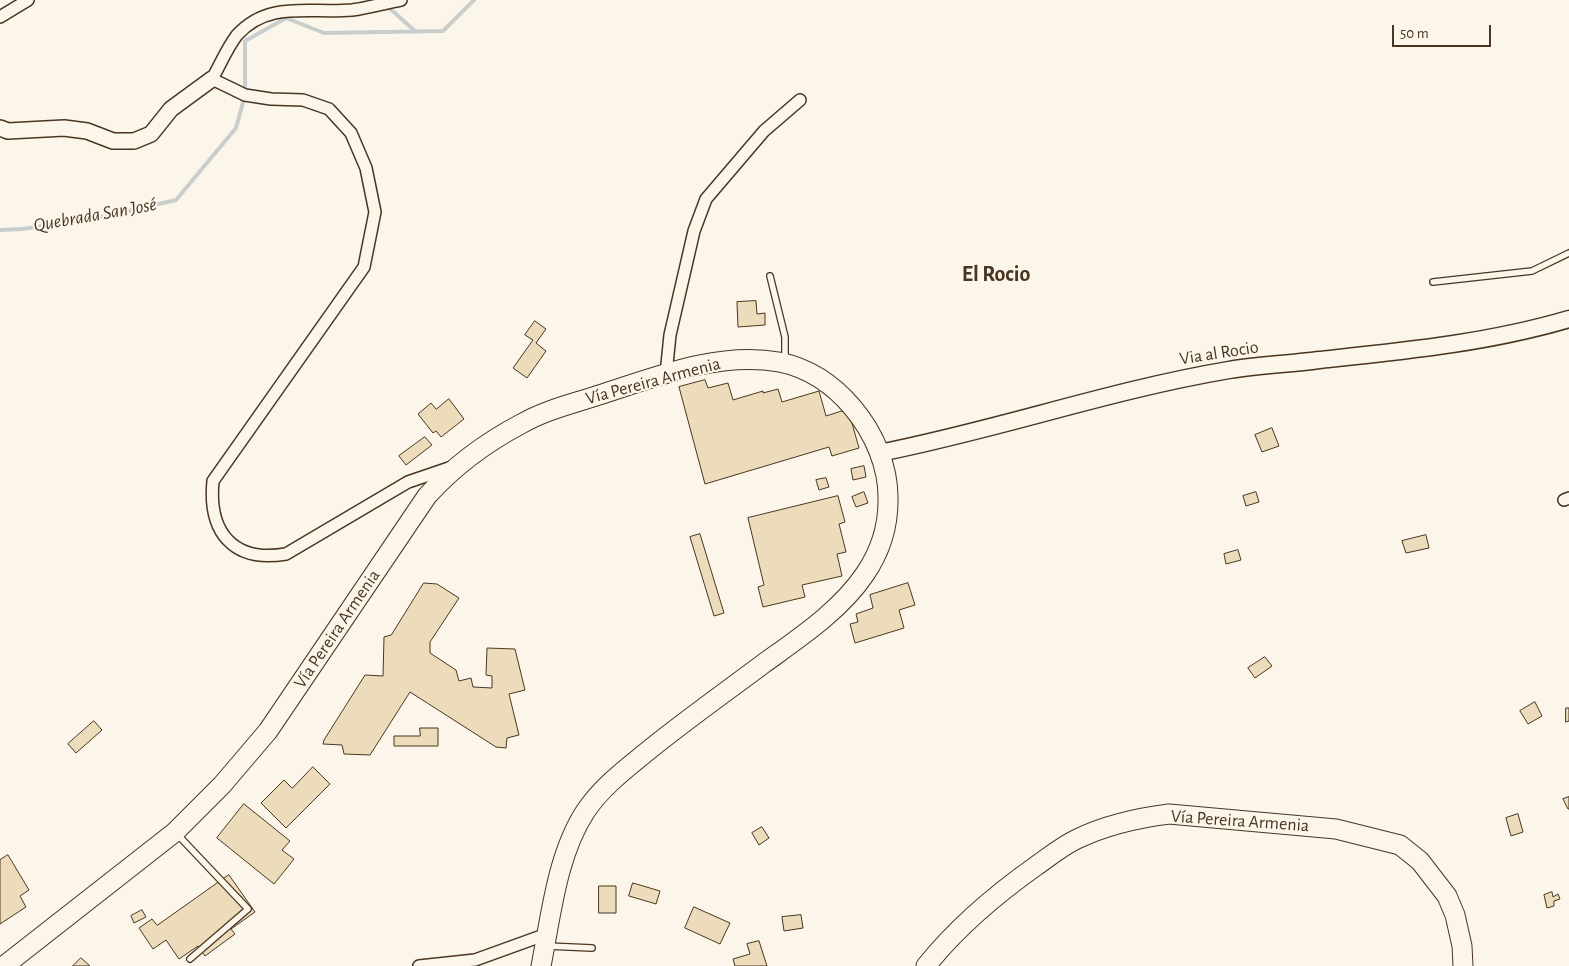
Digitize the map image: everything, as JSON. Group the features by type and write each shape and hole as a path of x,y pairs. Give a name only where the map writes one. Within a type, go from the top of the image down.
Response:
{"main road":[{"name":"Via al Rocio","path":"879,453 949,439 1153,384 1231,370 1475,342 1520,333 1569,319"},
{"name":"Vía Pereira Armenia","path":"4,966 176,832 222,785 268,731 427,496 459,464 489,442 530,419 553,409 666,374 732,360 762,360 810,372 829,384 845,399 871,432 879,453 887,488 887,519 884,537 876,556 865,575 826,616 670,733 625,769 596,798 585,812 570,841 541,966"},
{"name":"Vía Pereira Armenia","path":"926,966 970,918 995,896 1076,839 1113,825 1142,817 1169,814 1336,829 1400,845 1420,861 1447,896 1455,915 1462,946 1463,966"}],"street":[{"path":"0,17 28,0"},
{"path":"0,128 8,131 64,128 87,131 113,141 134,141 151,134 171,109 212,79 236,36 253,20 271,10 301,8 351,10 401,0"},
{"path":"212,79 245,94 303,100 329,109 351,133 366,168 375,212 364,267 213,481 210,502 220,532 242,552 268,557 286,554 408,482 459,464"},
{"path":"666,374 670,334 694,231 706,199 764,131 800,100"},
{"path":"419,966 475,960 546,940"}],"lane":[{"path":"1433,282 1532,271 1569,253"},
{"path":"770,276 785,337 784,364"},
{"path":"176,832 248,909 190,959"},
{"path":"546,940 592,948"}],"building":[{"path":"756,301 757,314 765,313 765,325 738,327 737,302"},
{"path":"535,321 546,329 536,343 546,351 527,378 513,368 533,340 525,335"},
{"path":"705,380 708,388 728,383 733,400 763,391 763,393 778,389 782,402 819,391 826,416 848,409 859,448 832,456 829,447 705,484 679,387"},
{"path":"449,399 464,419 441,437 436,431 433,433 418,414 431,403 436,409"},
{"path":"1272,428 1279,446 1262,452 1255,435"},
{"path":"425,437 432,445 406,465 399,456"},
{"path":"864,466 866,477 853,480 851,469"},
{"path":"826,478 829,487 819,490 816,480"},
{"path":"864,492 868,503 856,507 852,497"},
{"path":"1256,492 1259,502 1246,506 1243,496"},
{"path":"838,496 845,522 839,524 846,552 837,554 842,576 802,585 805,597 763,607 758,587 764,585 748,518"},
{"path":"700,534 724,613 714,616 690,537"},
{"path":"1426,535 1429,548 1406,553 1402,541"},
{"path":"1238,550 1241,560 1226,564 1224,554"},
{"path":"424,583 437,584 459,598 430,642 430,653 456,670 459,681 471,678 473,687 492,688 492,676 486,675 487,648 515,649 525,690 509,694 519,735 507,738 506,748 496,747 410,692 370,755 344,754 342,745 323,744 365,675 383,676 384,637 391,635"},
{"path":"908,583 915,605 899,610 904,628 855,643 850,624 858,622 856,614 873,608 870,595"},
{"path":"1265,657 1272,666 1255,678 1248,668"},
{"path":"1535,702 1542,716 1528,724 1520,711"},
{"path":"1566,708 1569,708 1569,721 1566,722"},
{"path":"94,721 102,730 76,753 68,744"},
{"path":"420,728 438,728 438,746 394,746 394,736 420,736"},
{"path":"313,767 330,784 286,828 261,803 284,780 292,788"},
{"path":"1569,797 1569,809 1568,809 1563,799"},
{"path":"244,804 290,841 282,850 294,859 274,884 217,838"},
{"path":"1518,814 1523,832 1511,836 1506,818"},
{"path":"762,827 769,838 759,845 752,833"},
{"path":"8,855 29,890 20,896 26,907 0,924 0,860"},
{"path":"229,875 255,912 231,929 235,934 205,956 198,946 179,959 166,940 153,949 139,928 152,919 157,925"},
{"path":"633,883 660,891 656,904 629,896"},
{"path":"599,886 616,886 616,913 599,913"},
{"path":"1552,892 1553,897 1558,894 1560,899 1554,901 1554,906 1547,908 1544,895"},
{"path":"694,907 730,923 720,944 685,928"},
{"path":"142,910 146,917 134,923 131,916"},
{"path":"801,915 803,928 784,931 782,917"},
{"path":"759,941 767,966 735,966 733,959 750,954 747,944"},
{"path":"81,958 90,966 73,966"}],"waterway":[{"name":"Quebrada San José","path":"0,230 23,229 107,216 176,200 236,128 245,95 245,41 286,18 324,33 443,31 474,0"},
{"path":"386,5 416,32"}],"district":[{"name":"El Rocio","path":"996,274"}]}
